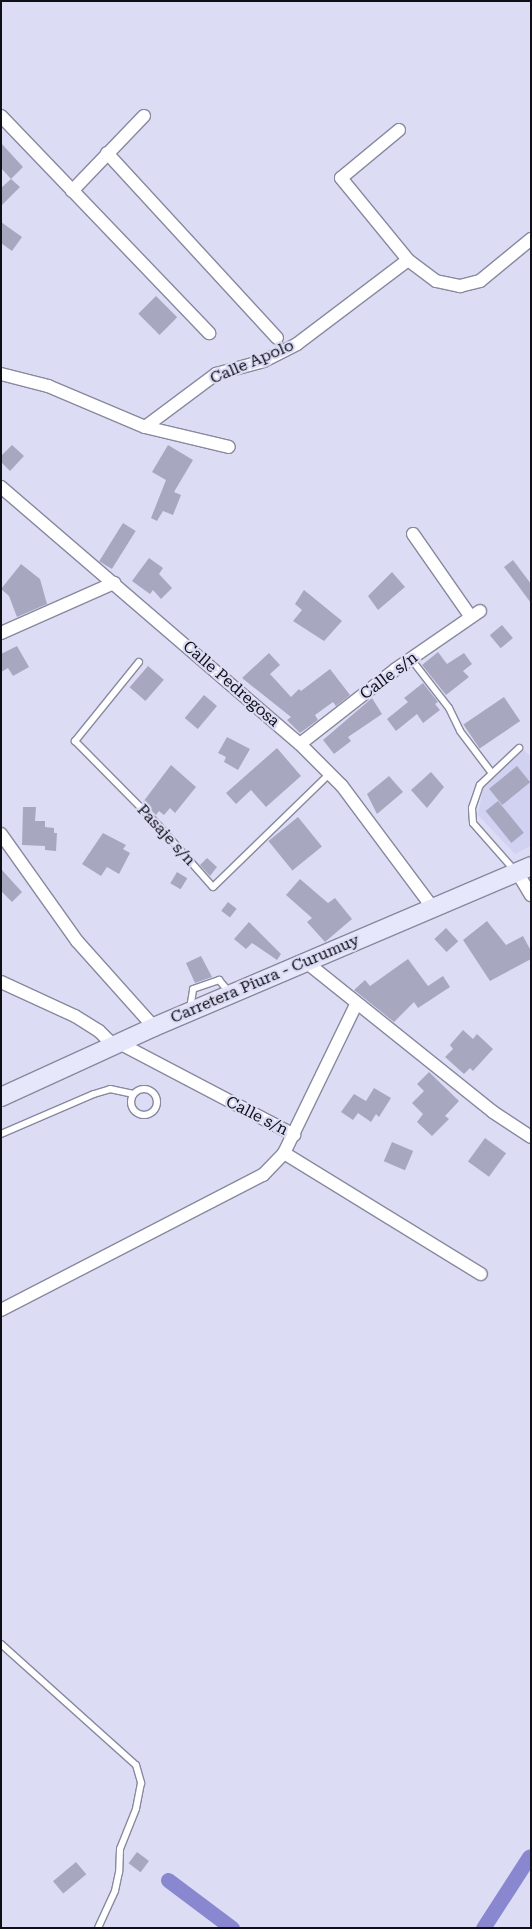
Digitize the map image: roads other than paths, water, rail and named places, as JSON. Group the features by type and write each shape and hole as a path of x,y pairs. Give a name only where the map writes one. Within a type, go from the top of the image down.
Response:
{"main road":[{"name":"Carretera Piura - Curumuy","path":"1,1096 190,1011 524,869"}],"street":[{"path":"1,116 209,333"},
{"path":"72,191 144,116"},
{"path":"398,130 341,178 408,260 436,281 460,286 480,281 531,239"},
{"path":"107,153 277,338"},
{"name":"Calle Apolo","path":"144,428 216,374 264,361 297,344 408,260"},
{"path":"1,374 48,386 144,428 230,447"},
{"name":"Calle Pedregosa","path":"1,487 300,744 329,774 433,908"},
{"name":"Calle s/n","path":"300,744 411,659 476,614 413,534"},
{"path":"1,633 114,583"},
{"path":"1,834 77,941 154,1027"},
{"path":"524,869 531,894"},
{"path":"306,962 356,1004 434,1062 493,1112 531,1137"},
{"name":"Calle s/n","path":"1,982 75,1016 116,1044 294,1135 356,1004"},
{"path":"1,1310 262,1175 284,1154 294,1135"},
{"path":"284,1154 481,1274"}],"lane":[{"path":"411,659 449,708 460,731 491,772"},
{"name":"Pasaje s/n","path":"139,662 74,742 159,826 213,887 329,774"},
{"path":"518,748 491,772 480,785 472,808 473,823 524,869"},
{"path":"1,1134 94,1094 110,1090 133,1094 144,1088 153,1092 157,1100 156,1109 148,1115 136,1113 131,1107 133,1094"},
{"path":"1,1644 136,1765 141,1783 136,1809 120,1849 115,1891 98,1928"}],"waterway":[{"path":"483,1928 529,1857"},
{"path":"168,1880 232,1928"}]}
